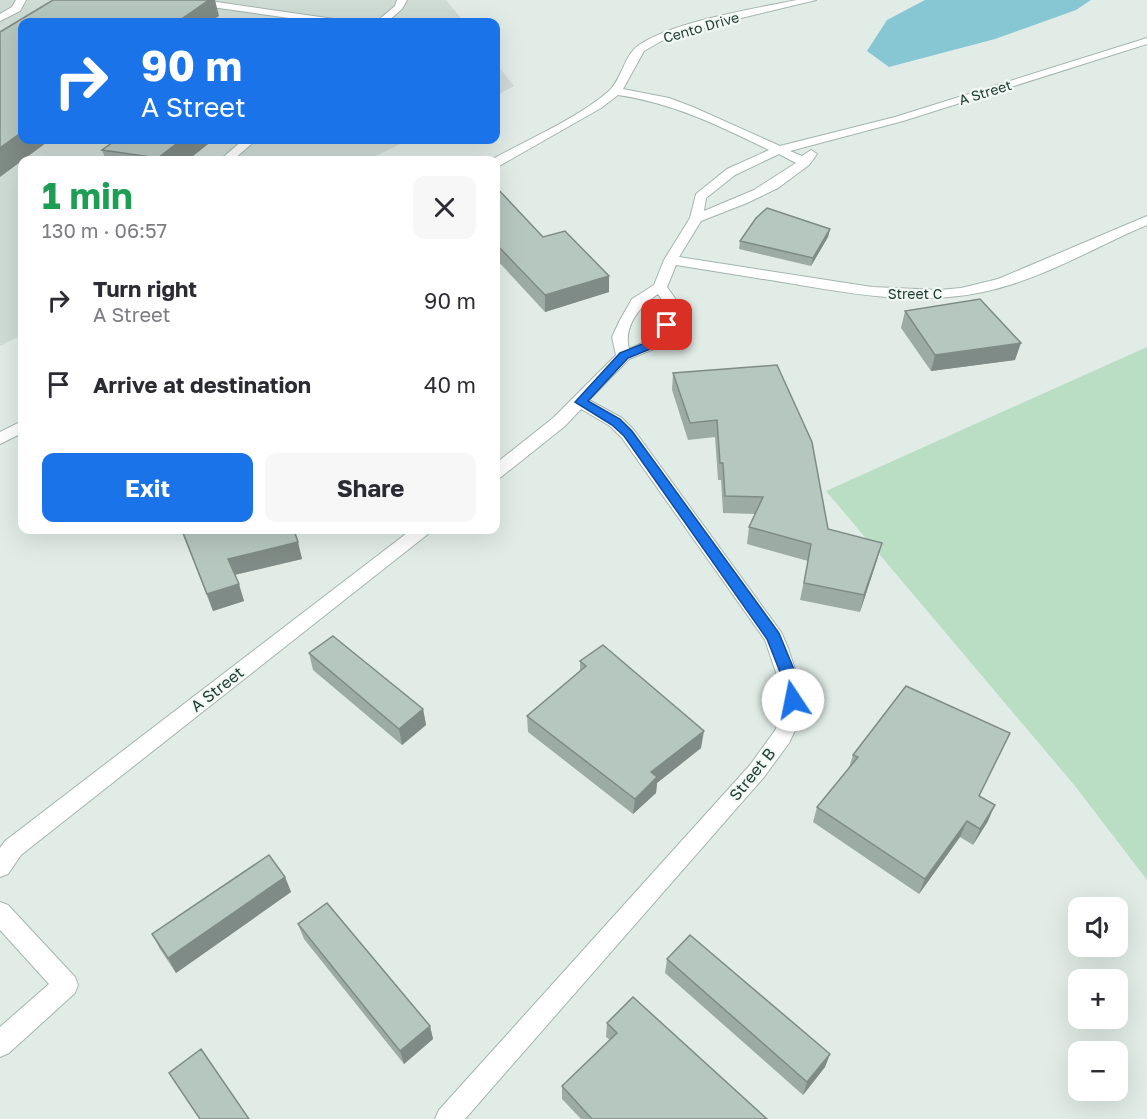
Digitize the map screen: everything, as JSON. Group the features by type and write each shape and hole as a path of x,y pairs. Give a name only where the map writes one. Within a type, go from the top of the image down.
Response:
{"street":[{"path":"0,18 16,9 21,0"},
{"path":"183,0 307,18"},
{"path":"386,18 399,7 402,0"},
{"name":"Cento Drive","path":"500,160 597,106 616,91 640,49 662,37 731,17 811,0"},
{"name":"A Street","path":"660,288 671,260 696,218 700,197 731,172 778,150 822,141 1147,41"},
{"path":"616,91 640,93 658,98 805,162"},
{"path":"696,218 725,208 767,188 805,162 822,141"},
{"path":"231,156 245,144"},
{"name":"Street C","path":"671,260 872,292 952,293 981,289 1010,280 1147,220"},
{"path":"500,469 560,422 624,356 654,344 667,325 674,307 660,288 637,302 627,320 619,337 624,356"},
{"name":"Street B","path":"448,1119 757,771 785,731 793,700 787,672 774,637 767,627 628,434 616,422 580,402"},
{"path":"0,439 18,428"},
{"name":"A Street","path":"0,867 6,850 417,534"},
{"path":"0,913 66,985 0,1044"}],"shaded area":[{"path":"0,0 446,0 461,18 18,18 18,144 401,144 375,156 18,156 18,337 0,346"},
{"path":"500,68 514,86 500,93"}],"green space":[{"path":"1147,347 1147,880 1075,786 826,491"}],"water":[{"path":"925,0 1091,0 1076,10 995,39 889,67 867,51 887,20"}],"building":[{"path":"53,0 209,0 183,18 23,18"},
{"path":"18,21 18,135 0,148 0,32"},
{"path":"110,144 176,144 161,156 102,150"},
{"path":"500,191 543,237 565,231 609,276 545,295 500,248"},
{"path":"767,208 830,229 813,258 740,241 756,218"},
{"path":"980,299 1021,343 935,355 905,311"},
{"path":"777,365 812,442 828,529 882,543 864,595 804,583 811,544 749,527 763,497 725,496 717,420 690,423 673,373"},
{"path":"184,534 295,534 298,542 228,559 239,584 207,594"},
{"path":"333,636 423,709 399,729 309,653"},
{"path":"603,645 704,731 651,772 657,777 635,799 527,716 586,666 580,661"},
{"path":"906,686 1010,733 979,796 995,805 980,829 967,821 925,879 817,807 858,757 853,755"},
{"path":"269,855 285,877 168,958 152,934"},
{"path":"327,903 430,1026 400,1051 298,924"},
{"path":"690,935 830,1054 807,1082 667,959"},
{"path":"633,997 767,1119 592,1119 562,1086 617,1033 607,1023"},
{"path":"201,1049 249,1119 200,1119 169,1073"}],"route":[{"path":"667,325 654,344 624,356 580,402 616,422 628,434 774,637 787,672 793,700"}]}
